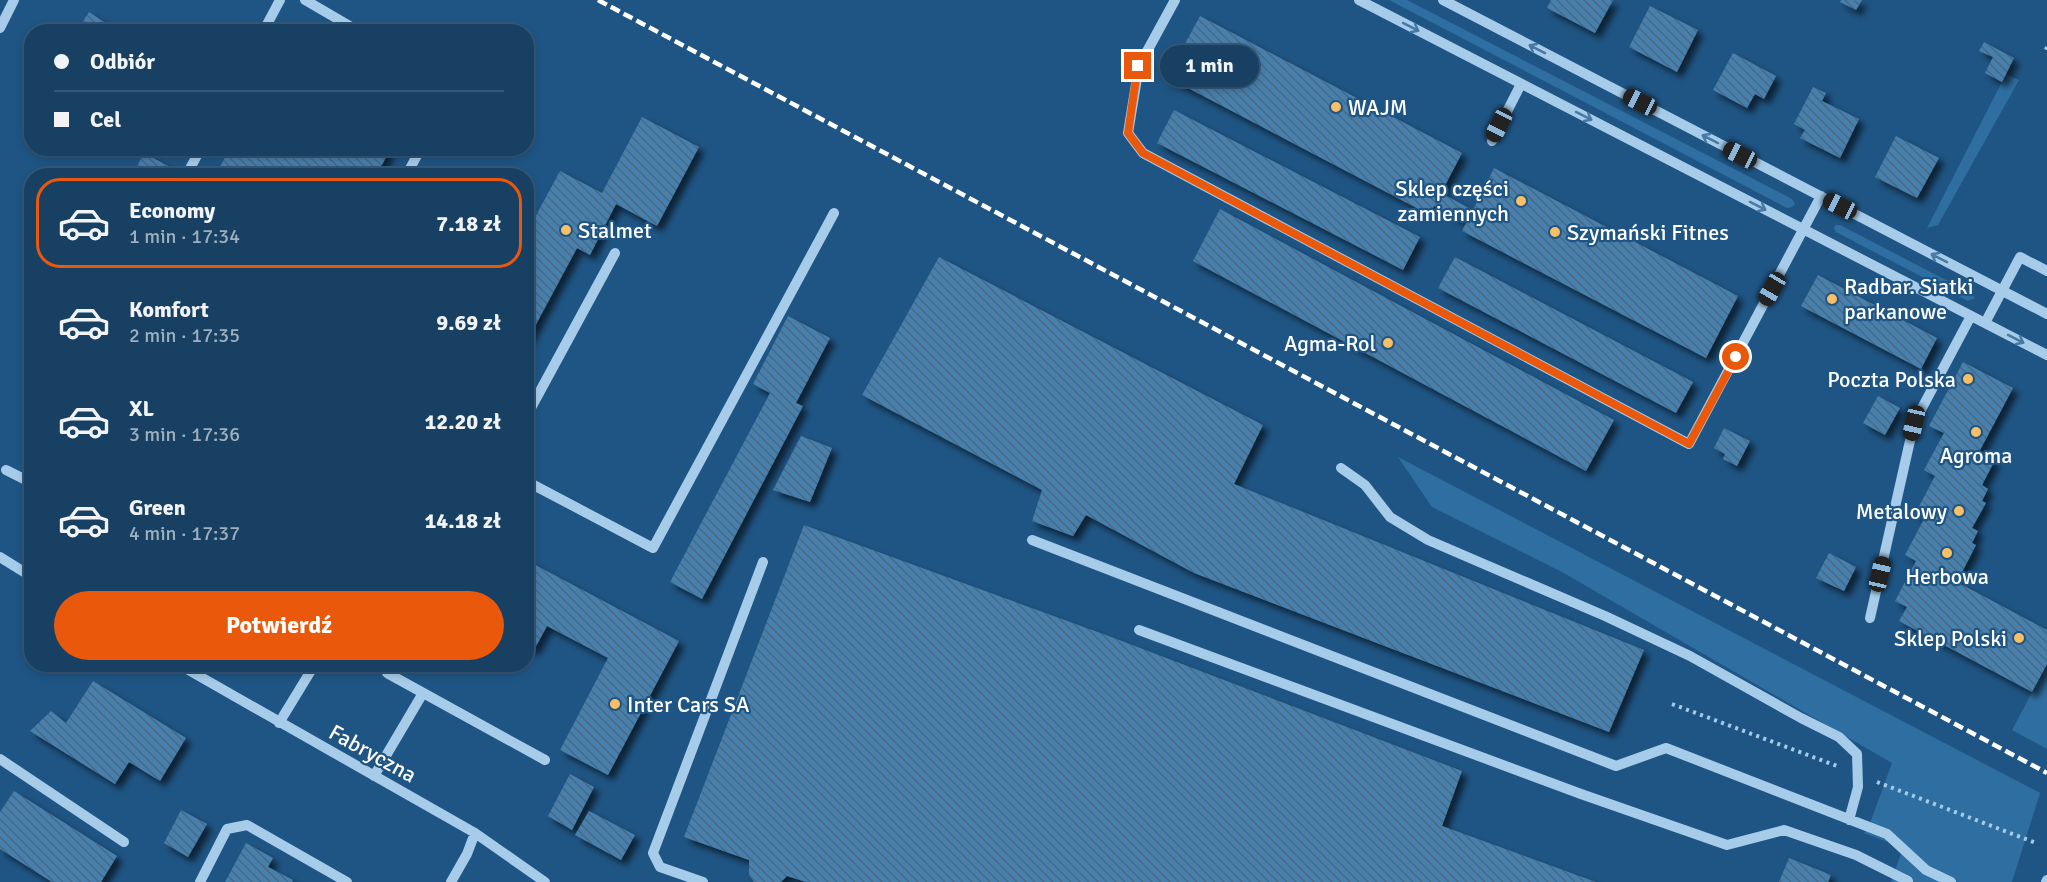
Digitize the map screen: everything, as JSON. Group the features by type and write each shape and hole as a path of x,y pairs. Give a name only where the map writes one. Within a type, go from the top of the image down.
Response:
{"street":[{"path":"0,28 14,0"},
{"path":"267,24 280,0"},
{"path":"305,0 346,24"},
{"path":"1175,0 1138,66 1128,133 1143,153 1689,444 1821,196"},
{"path":"1359,0 2047,355"},
{"path":"1443,0 2047,314"},
{"path":"1492,141 1521,84"},
{"path":"534,485 653,548 834,213"},
{"path":"534,402 615,253"},
{"path":"1985,323 2020,257 2047,271"},
{"path":"1870,618 1914,423 1971,316"},
{"path":"1341,468 1365,485 1390,517 1428,540 1605,616 1690,656 1801,718 1839,736 1857,754 1858,787 1849,820"},
{"path":"6,470 24,479"},
{"path":"1032,540 1616,766 1666,748 1887,834 1926,870 1951,882"},
{"path":"0,557 24,572"},
{"path":"703,882 660,867 653,854 763,562"},
{"path":"1138,630 1581,794 1727,845 1784,830 1856,855 1908,881"},
{"name":"Fabryczna","path":"192,672 475,833 545,882"},
{"path":"279,723 310,672"},
{"path":"388,672 545,760"},
{"path":"374,776 423,693"},
{"path":"0,759 124,842"},
{"path":"201,882 226,829 247,825 347,882"},
{"path":"452,882 475,833"}],"path":[{"path":"2047,47 2045,52 2047,53"}],"shaded area":[{"path":"1389,0 1407,0 1792,199 1795,204 1787,208"},
{"path":"2006,74 2019,80 1938,225 1927,228"},
{"path":"1835,225 1840,225 1971,293 1975,298 1968,301 1836,232"},
{"path":"1398,457 2040,793 2012,882 1891,882 1903,848 1864,833 1869,826 1892,763 1562,572 1432,507"},
{"path":"2047,664 2047,749 2012,730"}],"building":[{"path":"1551,0 1613,0 1595,33 1547,8"},
{"path":"1841,0 1862,0 1856,10 1840,2"},
{"path":"1650,6 1698,30 1677,72 1629,47"},
{"path":"89,12 108,24 81,24"},
{"path":"1200,16 1462,153 1441,193 1473,210 1494,168 1738,296 1706,358 1462,231 1466,223 1434,206 1430,215 1167,77"},
{"path":"1984,42 2014,58 2002,82 1985,73 1993,57 1979,51"},
{"path":"1733,53 1776,76 1764,99 1755,94 1747,108 1713,90"},
{"path":"1813,87 1826,93 1822,101 1859,119 1840,158 1800,138 1805,130 1794,124"},
{"path":"1174,110 1420,237 1403,270 1157,143"},
{"name":"Stalmet","path":"642,117 699,147 657,226 616,204 590,255 577,248 534,328 534,219 560,171 602,193"},
{"path":"1896,136 1939,158 1917,198 1875,177"},
{"path":"142,156 150,156 172,168 136,168"},
{"path":"226,156 387,156 380,168 219,168"},
{"path":"1220,209 1614,420 1586,471 1193,261"},
{"path":"939,257 1263,425 1234,484 1644,650 1609,732 1194,573 1086,515 1073,536 1032,521 1042,490 862,395"},
{"path":"1455,257 1693,382 1676,413 1438,288"},
{"path":"1818,275 1937,338 1921,369 1801,306"},
{"path":"788,316 830,338 796,403 803,406 702,599 670,582 770,393 753,384"},
{"path":"1963,362 2013,388 1979,452 1995,460 1982,485 1988,489 1982,501 1986,503 1972,528 1978,531 1972,543 1976,545 1957,582 2047,630 2047,664 2032,692 1899,621 1907,607 1895,601 1916,561 1905,555 1924,519 1915,514 1935,476 1924,470 1944,433 1929,426"},
{"path":"1878,396 1900,408 1885,435 1863,423"},
{"path":"1724,428 1750,441 1737,466 1723,459 1725,454 1714,448"},
{"path":"801,436 832,448 810,502 773,490"},
{"path":"804,525 1114,638 1462,771 1442,826 1596,882 806,882 787,876 781,882 754,882 749,875 749,860 684,837"},
{"path":"1829,553 1856,567 1844,591 1816,578"},
{"name":"Inter Cars SA","path":"534,564 679,641 608,775 560,750 608,658 547,626 534,650"},
{"path":"93,681 186,738 160,781 129,762 115,784 30,731 51,711 66,723"},
{"path":"570,774 594,787 572,830 548,816"},
{"path":"14,791 117,856 101,882 52,882 0,849 0,812"},
{"path":"181,810 207,824 188,857 164,843"},
{"path":"589,811 635,835 621,860 575,835"},
{"path":"246,843 273,858 268,867 293,880 292,882 225,882"},
{"path":"1789,858 1831,875 1828,882 1779,882"}],"railway":[{"path":"598,0 2047,773"}],"place":[{"name":"WAJM","path":"1336,107"},
{"name":"Sklep części zamiennych","path":"1521,201"},
{"name":"Stalmet","path":"566,230"},
{"name":"Szymański Fitnes","path":"1555,232"},
{"name":"Radbar. Siatki parkanowe","path":"1832,299"},
{"name":"Agma-Rol","path":"1388,343"},
{"name":"Poczta Polska","path":"1968,379"},
{"name":"Agroma","path":"1976,432"},
{"name":"Metalowy","path":"1959,511"},
{"name":"Herbowa","path":"1947,553"},
{"name":"Sklep Polski","path":"2019,638"},
{"name":"Inter Cars SA","path":"615,704"}],"route":[{"path":"1138,66 1128,133 1143,153 1689,444 1736,357"}]}
